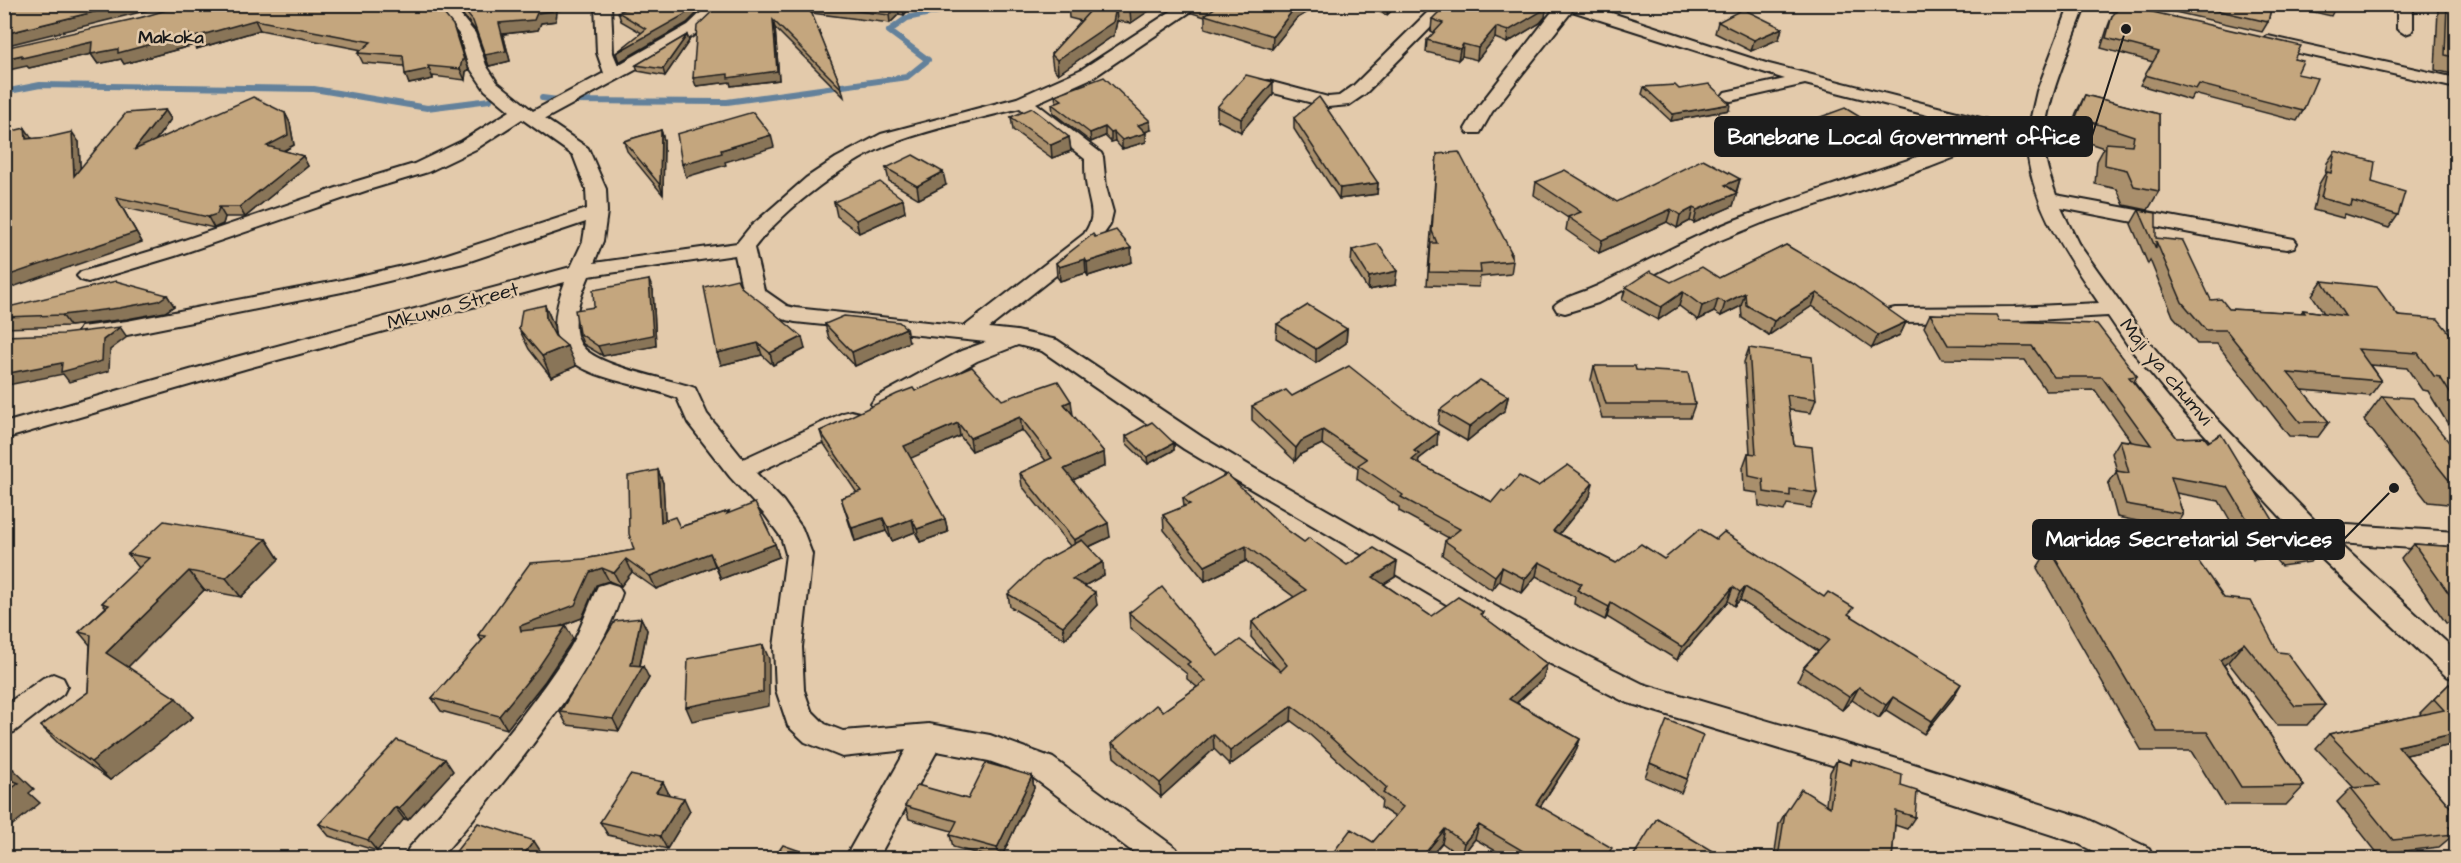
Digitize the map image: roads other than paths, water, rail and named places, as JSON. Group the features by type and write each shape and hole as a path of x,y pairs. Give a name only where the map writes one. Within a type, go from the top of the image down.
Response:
{"street":[{"path":"441,4 467,33 477,65 491,86 527,115 581,152 597,189 593,241 568,304 565,328 572,350 588,361 625,376 669,385 687,393 696,417 739,471 774,508 793,535 799,554 788,647 790,690 798,717 815,733 842,744 929,737 990,748 1042,766 1165,858"},
{"path":"603,4 605,52 614,75"},
{"path":"88,276 168,252 361,186 421,168 614,75 694,28 720,4"},
{"path":"1194,4 1088,73 1023,102 888,138 843,162 813,182 757,231 744,248 754,293 779,311 795,315 1017,338 1049,345 1193,443 1248,476 1541,646 1635,694 1904,774 2074,829 2138,858"},
{"path":"1268,86 1320,101 1343,101 1359,90 1446,4"},
{"name":"Maji ya chumvi","path":"2078,4 2046,91 2035,137 2037,165 2047,200 2068,243 2137,342 2181,395 2310,532 2457,668"},
{"path":"2104,4 2168,18"},
{"path":"2405,4 2405,29"},
{"path":"1474,129 1484,111 1567,5 1763,68 2035,137"},
{"path":"2253,38 2457,83"},
{"path":"1731,96 1766,86 1809,79"},
{"path":"968,334 1083,246 1100,225 1103,212 1096,187 1094,157 1052,122 1023,102"},
{"path":"1564,306 1590,298 1709,238 1755,219 1923,163 2007,131"},
{"path":"2047,200 2253,239 2287,243"},
{"path":"70,335 127,328 342,286 429,266 457,259 597,212"},
{"name":"Mkuwa Street","path":"4,431 240,363 580,271 744,248"},
{"path":"1895,315 2014,314 2115,309"},
{"path":"739,471 879,406 969,356 1017,338"},
{"path":"2310,532 2457,541"},
{"path":"420,858 465,808 568,675 592,633 608,593"},
{"path":"4,723 53,686"},
{"path":"861,858 929,737"}],"waterway":[{"path":"542,98 566,101 727,102 907,77 928,60 889,31 907,18 971,4"},
{"path":"4,92 40,85 314,89 427,108 490,100"}],"place":[{"name":"Banebane Local Government office","path":"2126,29"},
{"name":"Maridas Secretarial Services","path":"2394,488"}],"district":[{"name":"Makoka","path":"171,37"}]}
